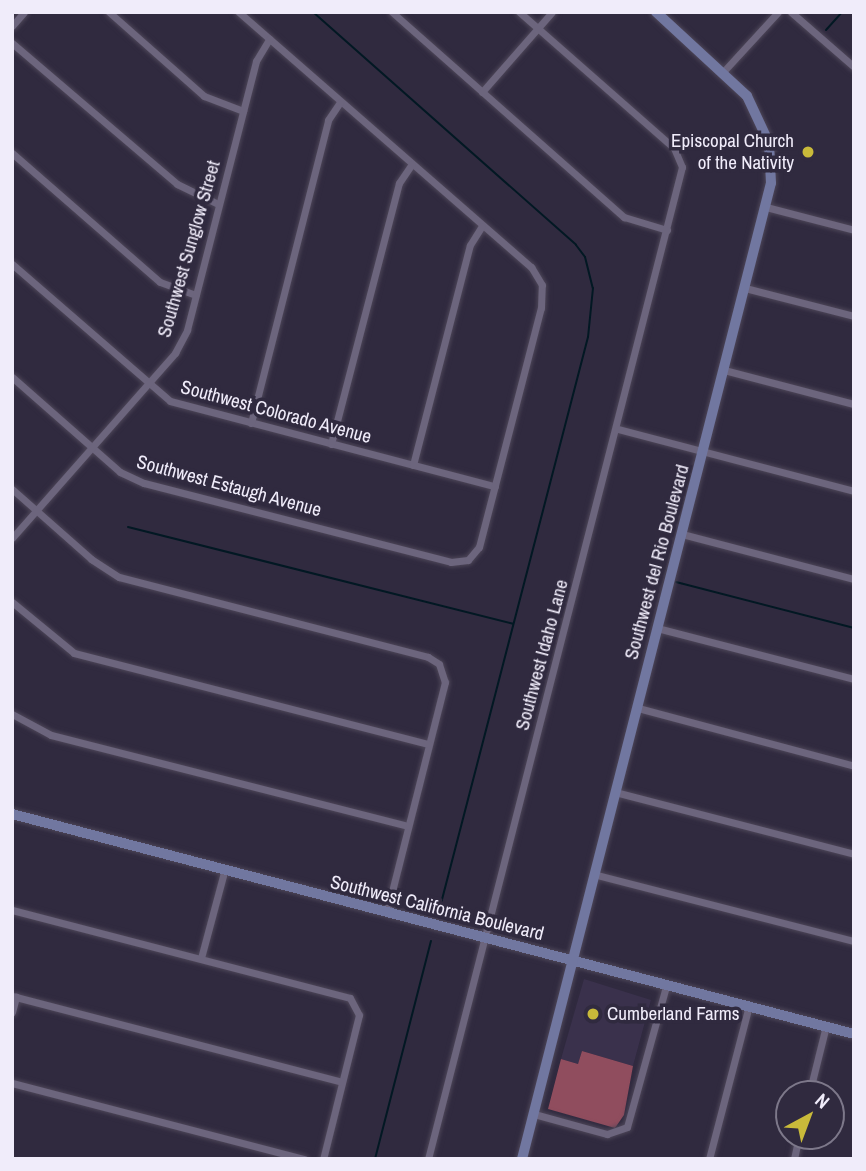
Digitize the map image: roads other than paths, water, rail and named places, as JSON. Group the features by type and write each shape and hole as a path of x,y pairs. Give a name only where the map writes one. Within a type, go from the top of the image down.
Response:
{"street":[{"path":"12,26 24,12"},
{"path":"109,12 204,96 243,111"},
{"path":"239,12 531,267 542,285 541,308 495,486"},
{"path":"392,12 624,217 667,230"},
{"path":"519,12 538,28"},
{"path":"482,92 552,12"},
{"path":"723,72 778,12"},
{"path":"792,12 854,67"},
{"name":"Southwest del Rio Boulevard","path":"522,1159 766,207 772,163 765,128 747,96 661,14"},
{"name":"Southwest Idaho Lane","path":"428,1159 618,429 681,174 680,158 538,28"},
{"name":"Southwest Sunglow Street","path":"12,538 175,354 196,295 258,54 269,39"},
{"path":"12,43 177,184 218,204"},
{"path":"251,424 328,120 340,102"},
{"path":"12,153 160,282 196,295"},
{"path":"331,444 399,183 412,164"},
{"path":"766,207 854,230"},
{"path":"414,465 470,245 482,226"},
{"name":"Southwest Colorado Avenue","path":"12,264 170,401 495,486"},
{"path":"745,288 854,316"},
{"path":"724,370 854,404"},
{"name":"Southwest Estaugh Avenue","path":"12,377 120,472 144,483 451,562 468,560 479,547 495,486"},
{"path":"618,429 703,454 854,491"},
{"path":"12,489 106,571 119,578 428,657 439,664 445,682 387,912"},
{"path":"682,534 854,579"},
{"path":"12,602 74,653 429,744"},
{"path":"657,628 854,679"},
{"path":"638,708 854,766"},
{"path":"12,714 51,734 408,825"},
{"path":"615,792 854,854"},
{"name":"Southwest California Boulevard","path":"12,814 223,872 572,960 748,1009 854,1034"},
{"path":"201,957 223,872"},
{"path":"593,874 854,941"},
{"path":"12,910 340,993 357,1005 359,1015 323,1159"},
{"path":"534,1114 607,1134 627,1127 666,986"},
{"path":"12,1012 14,997 342,1082"},
{"path":"709,1159 748,1009"},
{"path":"813,1080 826,1026"},
{"path":"12,1083 304,1159"}],"waterway":[{"path":"313,12 576,245 585,257 593,288 588,337 439,911"},
{"path":"826,30 842,12"},
{"path":"128,527 513,624"},
{"path":"676,582 854,628"},
{"path":"375,1159 431,941"}],"place":[{"name":"Episcopal Church of the Nativity","path":"808,152"},
{"name":"Cumberland Farms","path":"593,1014"}]}
